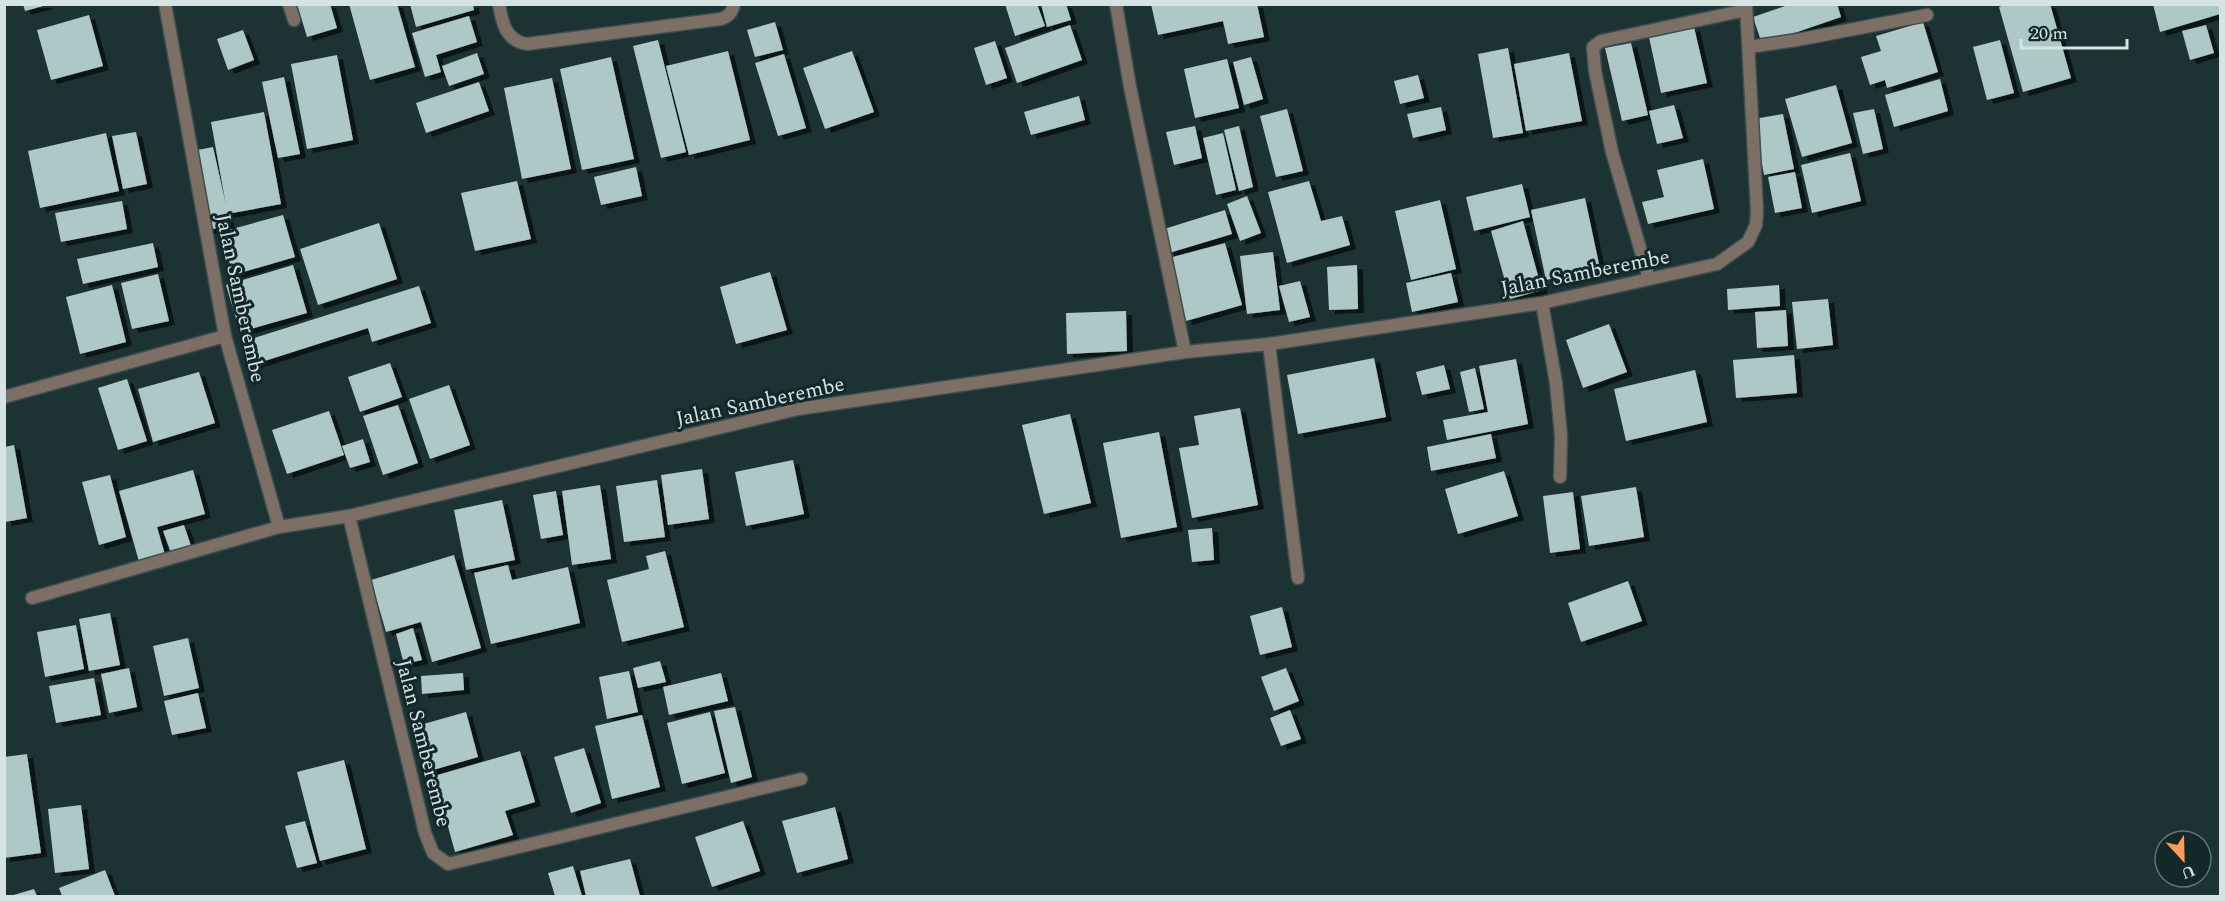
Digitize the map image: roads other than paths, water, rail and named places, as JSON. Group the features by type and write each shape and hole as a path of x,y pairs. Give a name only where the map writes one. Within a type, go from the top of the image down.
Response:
{"street":[{"name":"Jalan Samberembe","path":"165,4 225,336 279,527 349,516 798,409 1185,352 1269,344 1542,303 1717,264 1748,242 1756,225 1758,211 1746,8"},
{"path":"289,4 294,20"},
{"path":"499,4 507,32 513,40 526,44 721,19 733,11 734,4"},
{"path":"1116,4 1130,87 1185,352"},
{"path":"1649,279 1612,152 1595,71 1593,47 1601,41 1746,8"},
{"path":"1749,47 1927,15"},
{"path":"1542,303 1556,383 1561,436 1560,477"},
{"path":"4,397 225,336"},
{"path":"1269,344 1298,578"},
{"name":"Jalan Samberembe","path":"349,516 424,832 433,853 448,864 801,779"},
{"path":"32,598 279,527"}]}
